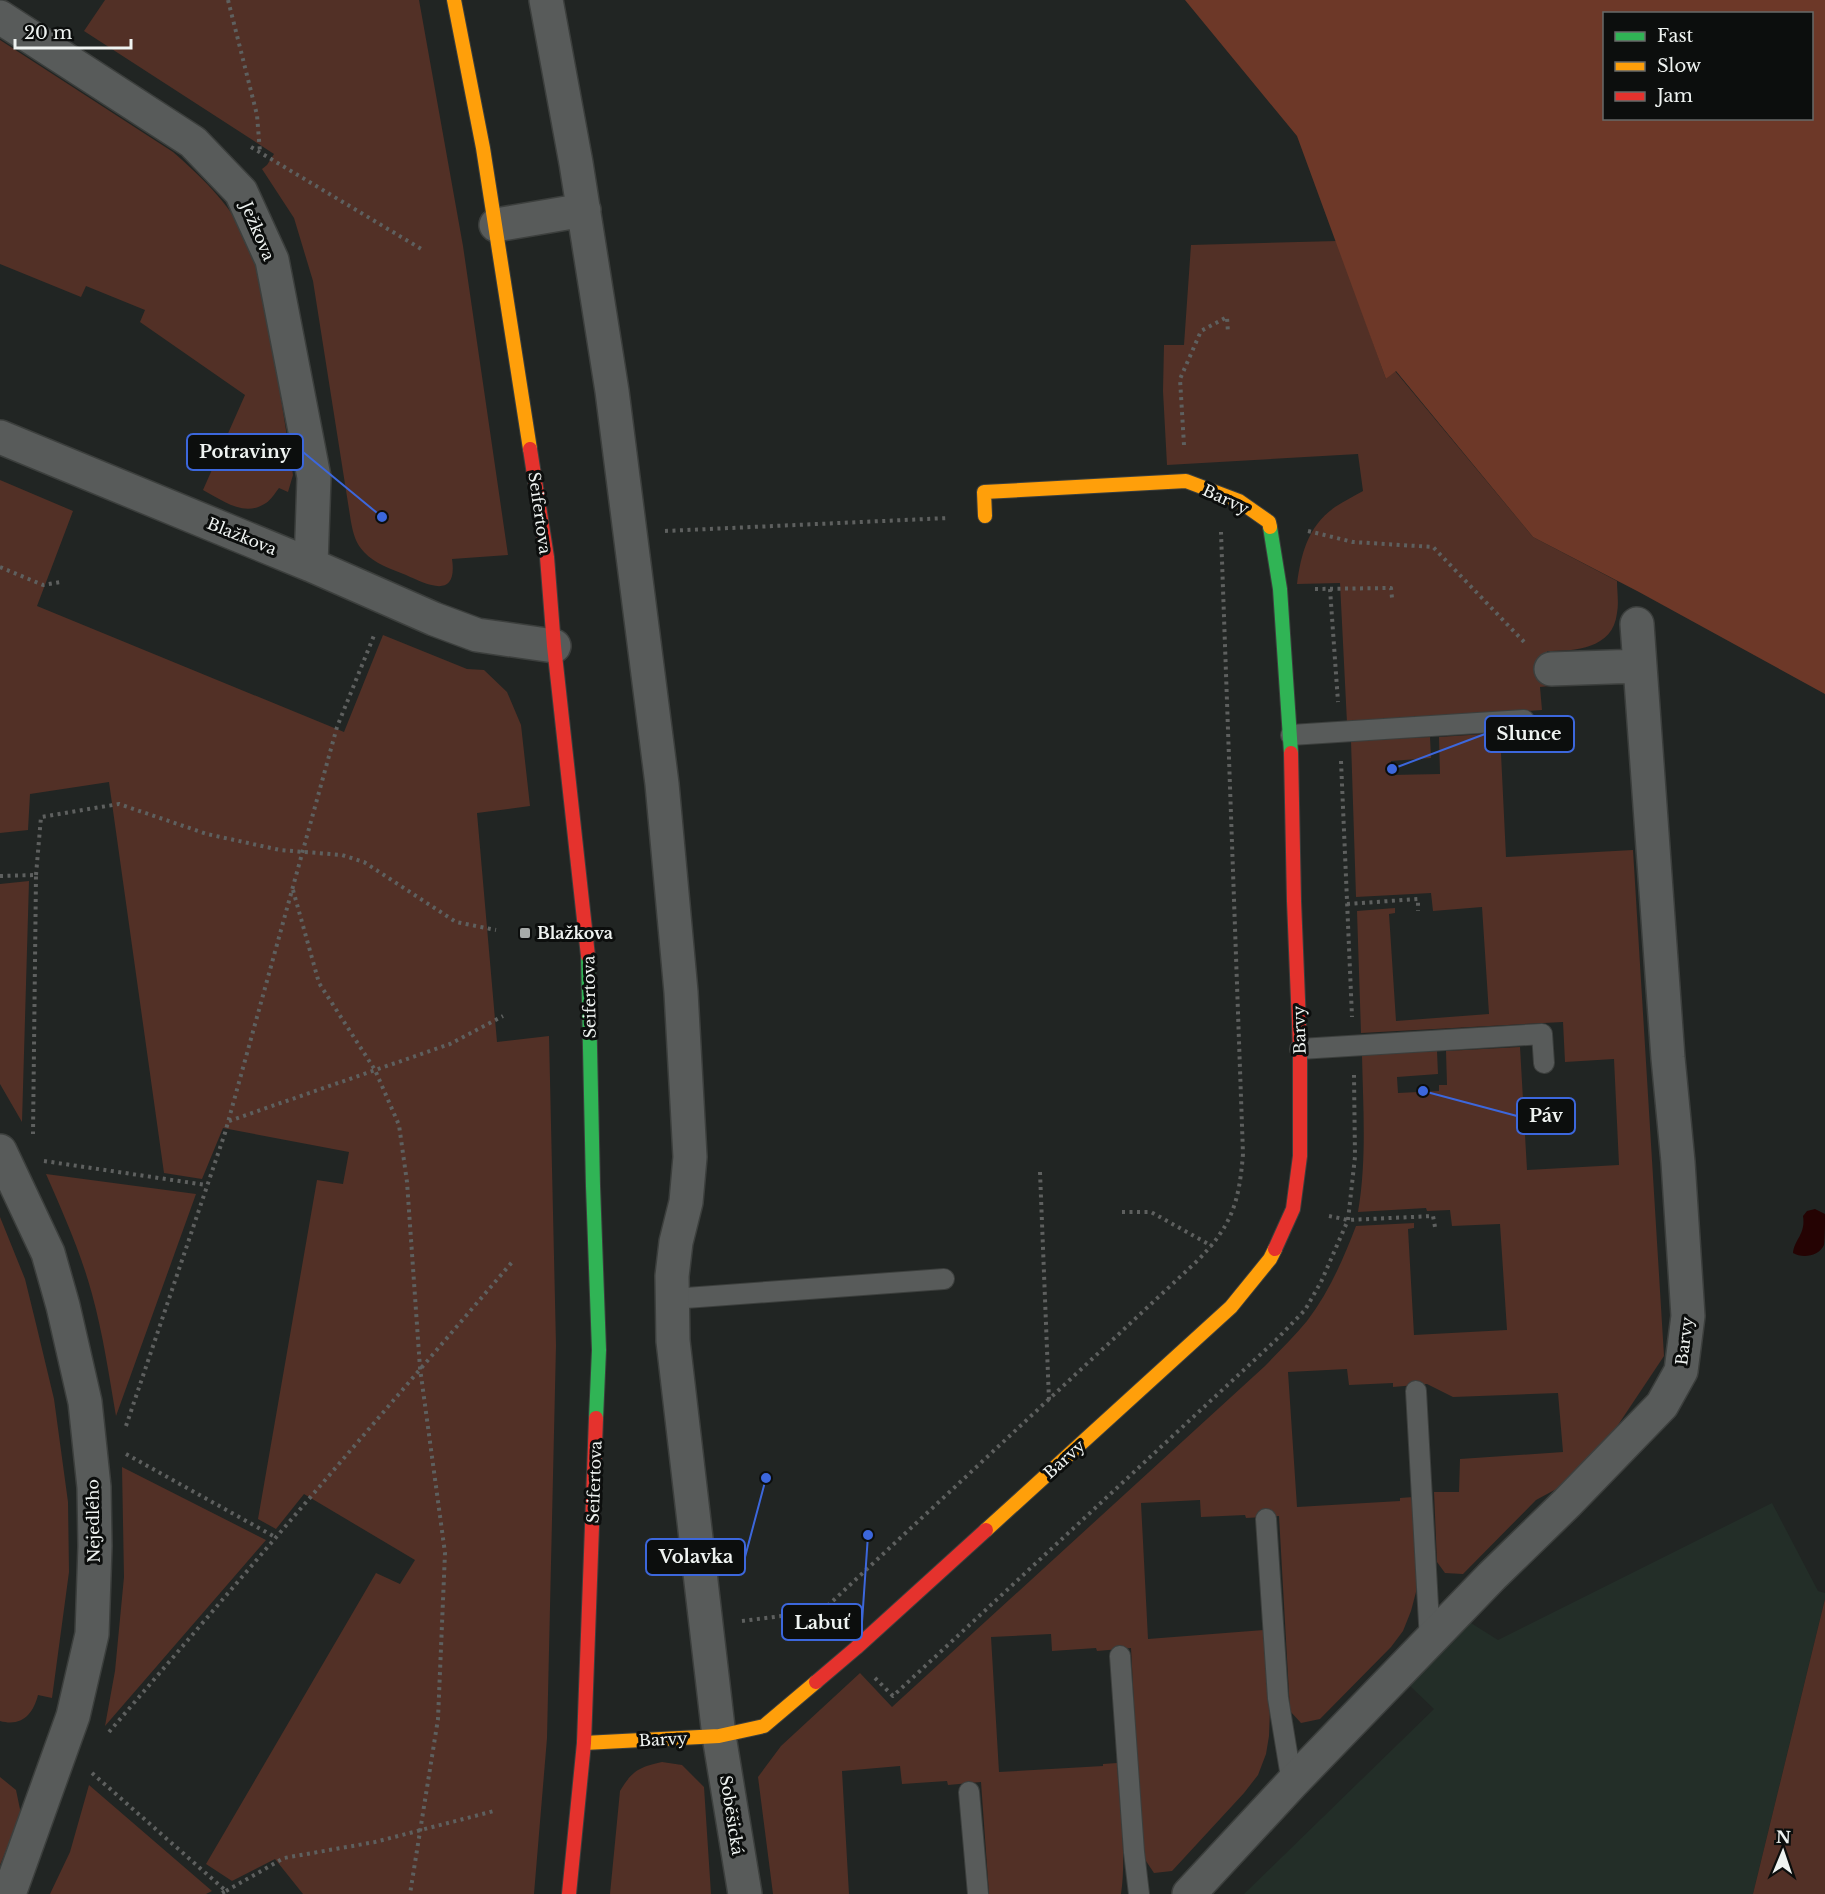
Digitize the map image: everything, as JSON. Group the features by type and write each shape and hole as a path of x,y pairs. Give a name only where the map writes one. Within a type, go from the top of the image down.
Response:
{"street":[{"name":"Seifertova","path":"454,0 496,225 547,557 554,646 588,945 592,1175 599,1350 584,1743 569,1894"},
{"path":"546,0 584,210 612,391 662,783 681,992 690,1157 686,1202 676,1242 672,1276 673,1341 719,1736"},
{"name":"Ježkova","path":"0,17 193,142 241,192 272,260 314,477 311,565"},
{"path":"496,225 584,210"},
{"name":"Blažkova","path":"0,437 311,565 416,611 477,634 554,646"},
{"name":"Barvy","path":"584,1743 719,1736 764,1726 851,1653 1231,1307 1270,1259 1293,1209 1300,1156 1300,1049 1290,735 1280,589 1269,522 1239,501 1186,482 984,492 985,516"},
{"name":"Barvy","path":"1189,1894 1292,1783 1492,1576 1662,1405 1681,1371 1688,1316 1637,624"},
{"path":"1551,669 1640,666"},
{"name":"Nejedlého","path":"0,1151 48,1253 63,1306 85,1402 94,1486 95,1546 92,1634 73,1716 9,1894"},
{"name":"Soběšická","path":"719,1736 745,1894"}],"lane":[{"path":"1290,735 1524,720"},
{"path":"1300,1049 1542,1034 1544,1063"},
{"path":"672,1299 944,1279"},
{"path":"1416,1391 1430,1641"},
{"path":"1266,1518 1278,1698 1292,1783"},
{"path":"1120,1656 1138,1894"},
{"path":"969,1792 978,1894"}],"path":[{"path":"228,0 257,115 260,152"},
{"path":"243,143 423,250"},
{"path":"1186,482 1180,379 1201,331 1227,317 1228,333"},
{"path":"710,529 985,516"},
{"path":"1269,522 1353,542 1433,547 1551,669"},
{"path":"706,1625 822,1611 1212,1246 1229,1221 1241,1184 1243,1154 1221,527"},
{"path":"0,567 43,585 61,582"},
{"path":"1280,589 1391,588 1392,598"},
{"path":"822,1611 851,1653 893,1696 1276,1340 1305,1310 1321,1282 1348,1220 1355,1157 1353,1046 1340,731 1330,589"},
{"path":"125,1428 228,1122 337,727 377,628"},
{"path":"32,1139 36,875 41,817 119,804 207,834 280,850 342,855 364,862 456,922 496,930"},
{"path":"0,876 36,875"},
{"path":"292,889 320,983 375,1070 399,1125 407,1182 420,1368 446,1553 438,1719 410,1894"},
{"path":"1347,904 1418,899 1418,911"},
{"path":"228,1122 450,1044 503,1016"},
{"path":"35,1160 206,1185"},
{"path":"1040,1172 1049,1401"},
{"path":"1293,1209 1348,1220 1434,1216 1435,1227"},
{"path":"1122,1212 1151,1212 1212,1246"},
{"path":"105,1735 513,1261"},
{"path":"118,1450 275,1537"},
{"path":"85,1767 226,1890"},
{"path":"220,1894 284,1858 375,1842 494,1811"}],"shaded area":[{"path":"105,0 419,0 463,246 508,555 452,559 453,572 450,580 446,585 439,586 384,566 361,549 355,538 351,522 313,281 294,218 262,169 274,154 84,31"},
{"path":"1185,0 1825,0 1825,694 1533,537 1396,371 1386,379 1297,136"},
{"path":"0,40 173,152 206,183 236,220 250,247 265,299 293,475 288,492 279,488 266,503 250,509 233,506 203,490 245,395 140,322 145,310 86,286 81,297 0,264"},
{"path":"1337,241 1386,379 1395,371 1533,537 1617,581 1617,613 1614,625 1608,634 1591,646 1547,651 1549,686 1540,687 1542,710 1347,723 1340,583 1297,584 1307,541 1318,523 1335,507 1363,491 1358,454 1167,465 1163,391 1164,345 1184,345 1191,245"},
{"path":"0,480 73,511 37,606 344,732 383,635 467,669 484,670 507,692 521,725 530,806 477,813 497,1042 549,1036 556,1345 547,1738 534,1894 303,1894 275,1859 232,1881 206,1864 376,1573 400,1584 415,1560 304,1494 276,1529 258,1519 317,1180 343,1184 349,1152 223,1128 202,1179 164,1173 109,782 30,794 28,830 0,833"},
{"path":"1500,733 1506,857 1633,850 1664,1356 1586,1473 1536,1500 1463,1574 1445,1573 1437,1562 1434,1492 1459,1492 1460,1459 1563,1452 1558,1393 1453,1397 1427,1384 1393,1387 1393,1383 1349,1385 1347,1369 1288,1372 1297,1507 1400,1501 1400,1498 1413,1497 1416,1592 1403,1631 1391,1647 1320,1719 1301,1723 1290,1711 1279,1516 1201,1517 1200,1500 1141,1503 1148,1639 1264,1630 1270,1709 1269,1736 1266,1754 1258,1775 1172,1871 1154,1873 1142,1855 1131,1648 1052,1651 1051,1634 991,1637 999,1772 1103,1766 1103,1764 1117,1763 1123,1846 1121,1894 989,1894 981,1782 948,1785 947,1781 902,1784 900,1766 842,1771 849,1894 773,1894 758,1777 781,1746 860,1673 892,1707 1265,1366 1307,1321 1322,1299 1341,1263 1356,1226 1414,1223 1414,1228 1408,1229 1414,1335 1507,1330 1500,1224 1452,1226 1450,1210 1427,1211 1426,1208 1358,1212 1364,1114 1362,1055 1437,1051 1438,1074 1397,1077 1398,1093 1439,1091 1439,1085 1447,1085 1446,1051 1520,1047 1527,1170 1619,1165 1614,1059 1565,1062 1563,1022 1361,1033 1357,911 1395,908 1395,913 1389,914 1396,1021 1489,1014 1482,907 1433,911 1431,893 1356,897 1351,741 1430,737 1431,758 1391,761 1391,775 1440,774 1439,737"},
{"path":"29,881 22,1122 0,1084 0,884"},
{"path":"46,1174 196,1194 116,1416 103,1339 88,1279"},
{"path":"1815,1209 1825,1214 1824,1245 1815,1254 1797,1255 1793,1253 1803,1228 1803,1216 1807,1211"},
{"path":"0,1217 25,1279 54,1399 68,1502 69,1572 52,1698 38,1695 30,1713 15,1722 0,1721"},
{"path":"122,1467 266,1540 105,1726 115,1671 124,1577"},
{"path":"1772,1503 1818,1591 1825,1593 1825,1599 1753,1894 1244,1894 1434,1709 1410,1686 1471,1623 1498,1640"},
{"path":"1825,1599 1825,1894 1753,1894"},
{"path":"662,1762 682,1765 704,1787 711,1894 610,1894 620,1791 637,1771"},
{"path":"0,1777 16,1790 21,1814 0,1865"},
{"path":"89,1785 212,1891 206,1894 50,1894 70,1852"}],"traffic: fast":[{"path":"1270,527 1280,589 1291,753"},
{"path":"588,956 599,1350 596,1418"}],"traffic: slow":[{"path":"454,0 483,148 530,449"},
{"path":"985,516 984,492 1186,481 1239,501 1269,522 1270,527"},
{"path":"986,1530 1231,1307 1270,1259 1275,1249"},
{"path":"584,1743 719,1736 764,1726 816,1682"}],"traffic: jam":[{"path":"530,449 547,557 554,646 588,956"},
{"path":"1275,1249 1293,1209 1300,1156 1300,1049 1291,753"},
{"path":"569,1894 584,1743 596,1418"},
{"path":"816,1682 986,1530"}],"place":[{"name":"Potraviny","path":"382,517"},
{"name":"Slunce","path":"1392,769"},
{"name":"Blažkova","path":"525,933"},
{"name":"Páv","path":"1423,1091"},
{"name":"Volavka","path":"766,1478"},
{"name":"Labuť","path":"868,1535"}]}
